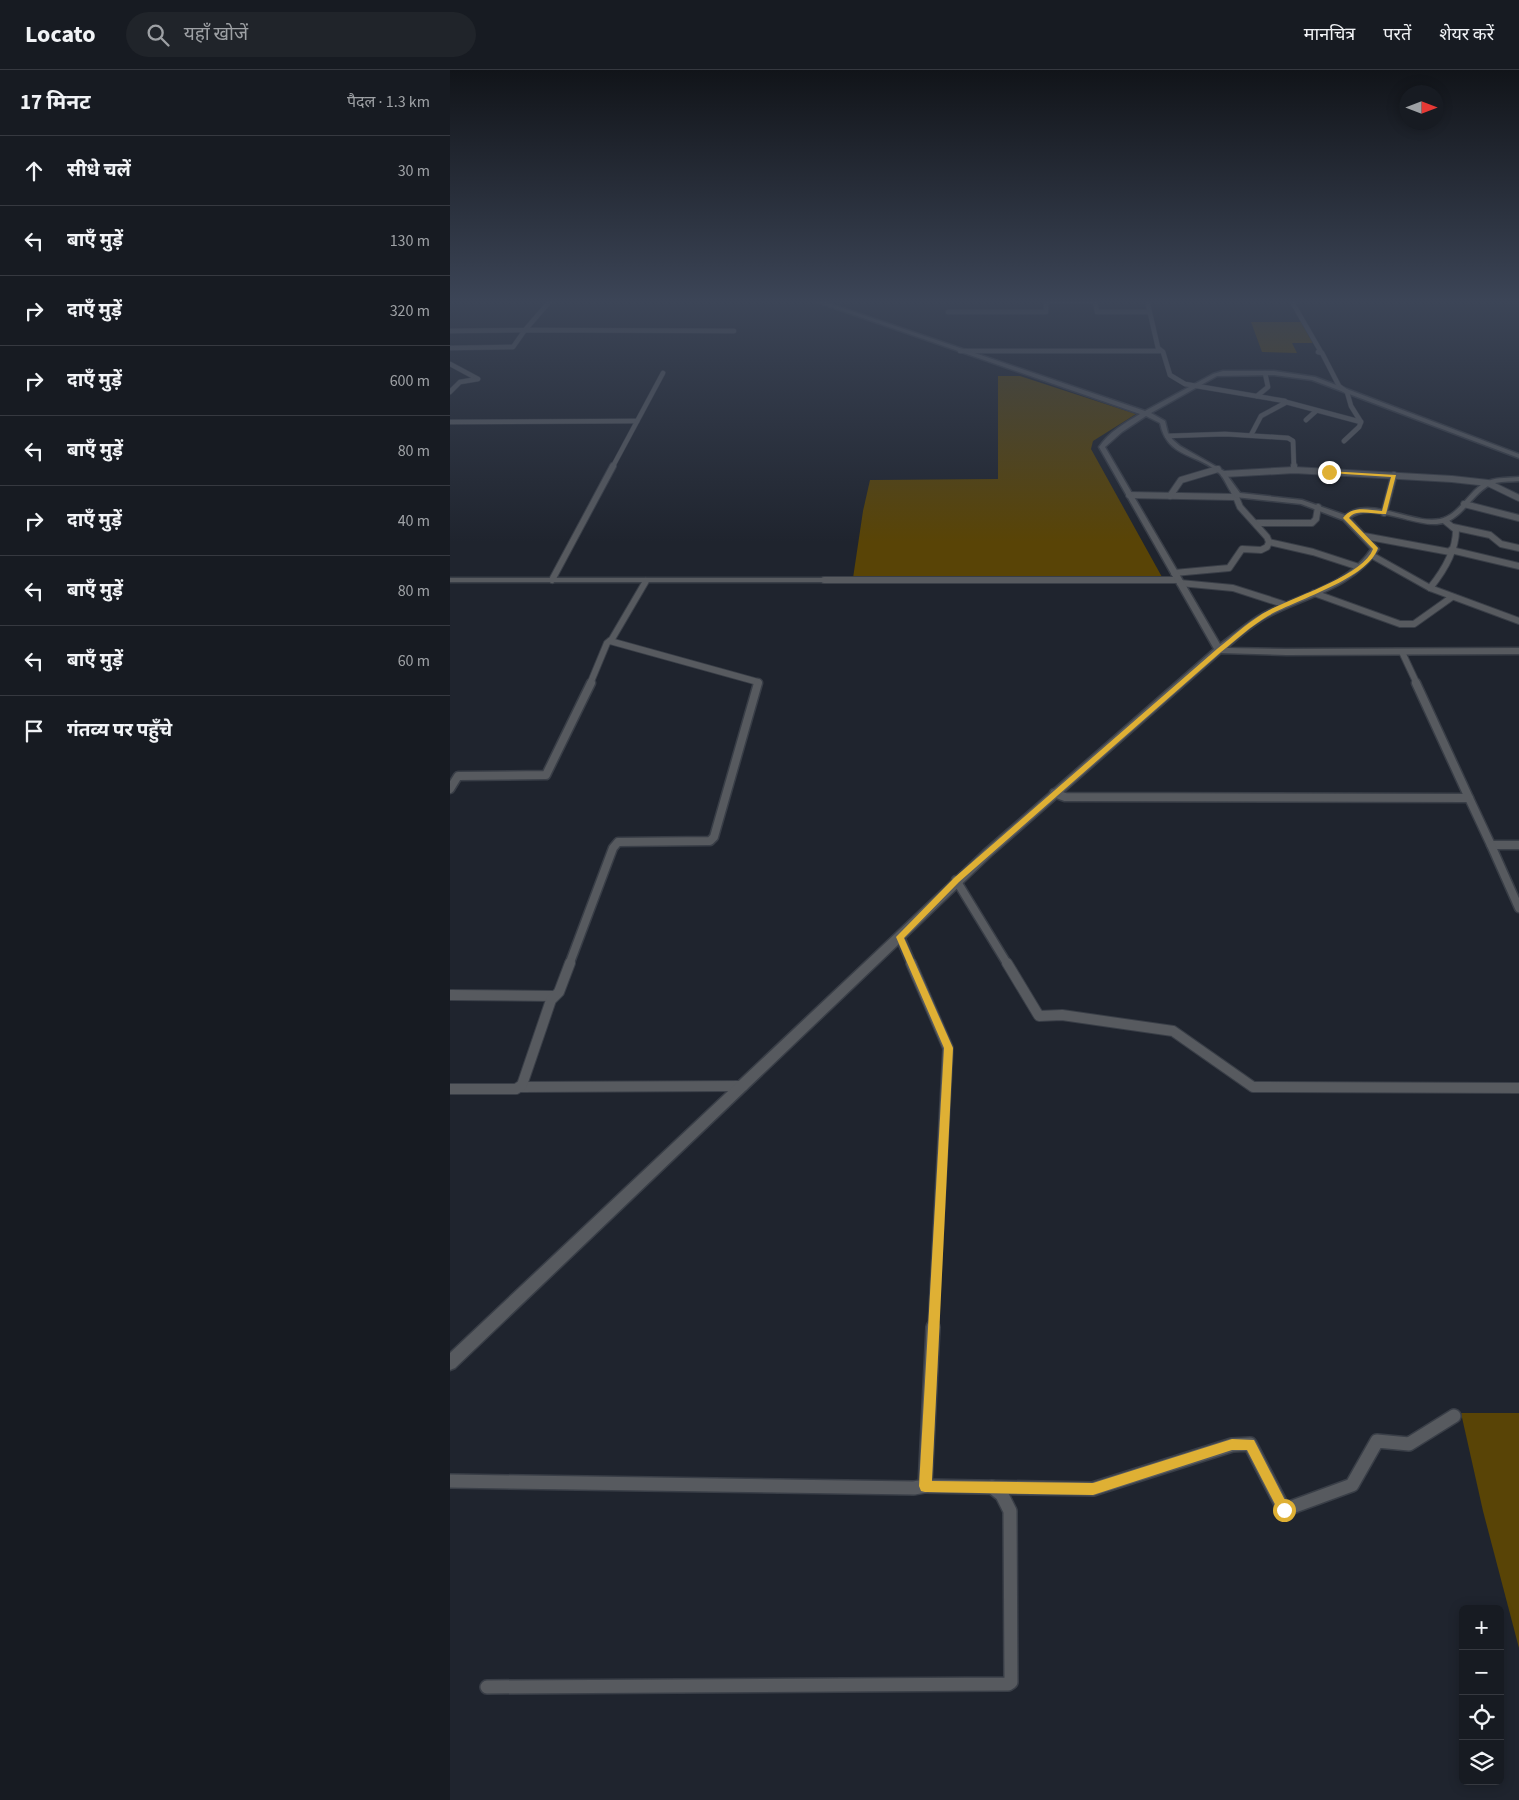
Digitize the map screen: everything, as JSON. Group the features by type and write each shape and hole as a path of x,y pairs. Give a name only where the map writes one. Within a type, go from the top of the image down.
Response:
{"street":[{"path":"450,392 460,382 468,381"},
{"path":"552,580 659,381"},
{"path":"1048,381 1162,420 1167,436 1177,448 1221,471 1240,507 1257,524 1269,542 1313,552 1359,567"},
{"path":"1180,381 1185,384 1286,402 1316,412 1361,422"},
{"path":"1206,381 1146,414 1110,437 1102,447 1219,650"},
{"path":"1257,396 1268,388 1267,381"},
{"path":"1316,381 1519,456"},
{"path":"1336,381 1347,392 1351,406 1361,422"},
{"path":"1251,435 1261,416 1286,402"},
{"path":"1306,420 1316,412"},
{"path":"450,422 637,421"},
{"path":"1344,441 1359,427 1361,422"},
{"path":"1167,436 1251,435 1283,437 1293,440 1294,470"},
{"path":"1170,496 1181,480 1221,471 1294,470 1452,478 1488,483 1519,498"},
{"path":"1384,513 1394,475"},
{"path":"1449,524 1451,519 1476,491 1488,483 1499,480 1519,479"},
{"path":"450,1363 900,937 956,880 1219,650 1265,615 1353,573 1373,556 1375,548 1346,518 1318,507 1291,500 1234,495 1129,495"},
{"path":"1464,504 1519,518"},
{"path":"1257,524 1312,524 1316,518 1318,507"},
{"path":"1346,518 1350,513 1356,511 1384,513 1449,524 1494,536 1501,544 1519,548"},
{"path":"1430,588 1451,551 1456,535 1449,524"},
{"path":"1364,536 1451,551 1519,566"},
{"path":"450,580 1177,578 1228,569 1242,549 1265,549 1269,542"},
{"path":"1373,556 1430,588 1519,621"},
{"path":"1177,578 1233,588 1286,605"},
{"path":"450,789 458,776 546,775 610,640 646,580"},
{"path":"1314,593 1400,624 1409,625 1414,624 1452,597"},
{"path":"520,1087 553,996 558,992 613,848 618,842 710,841 714,837 758,682 610,640"},
{"path":"1219,650 1519,651"},
{"path":"1402,652 1519,908"},
{"path":"1054,794 1065,797 1469,798"},
{"path":"1491,845 1519,845"},
{"path":"956,880 1039,1016 1062,1015 1173,1031 1253,1087 1519,1088"},
{"path":"900,937 948,1048 925,1486"},
{"path":"450,995 553,996"},
{"path":"450,1089 743,1086"},
{"path":"450,1481 1093,1489 1232,1445 1250,1444 1284,1510 1352,1485 1377,1441 1409,1444 1454,1416"},
{"path":"487,1687 1008,1684 1011,1682 1010,1511 1002,1495 992,1487"}],"shaded area":[{"path":"998,381 1034,381 1136,414 1093,441 1091,449 1162,577 853,578 863,511 870,480 998,479"},
{"path":"1461,1413 1519,1413 1519,1648 1483,1511"}],"route":[{"path":"1284,1510 1250,1444 1232,1445 1093,1489 925,1486 948,1048 900,937 956,880 1060,787 1219,650 1265,615 1343,579 1373,556 1375,548 1346,518 1350,513 1356,511 1384,513 1394,475 1329,472"}]}
